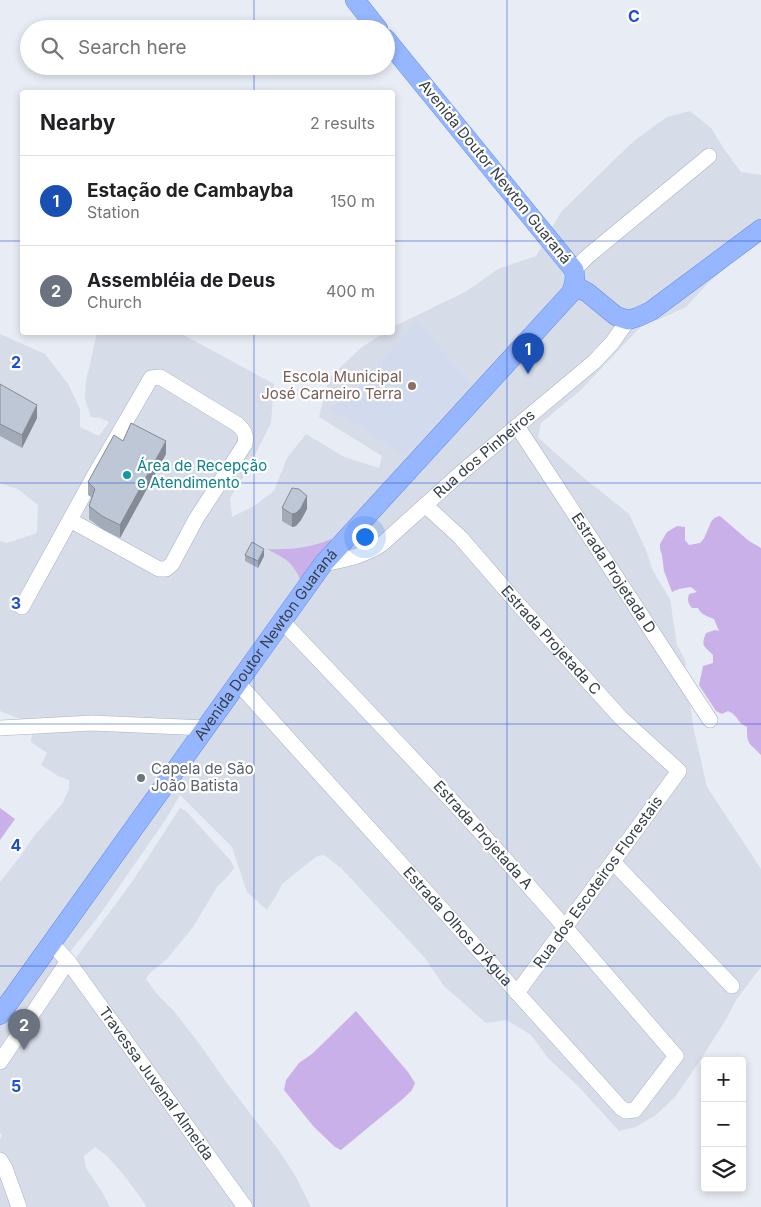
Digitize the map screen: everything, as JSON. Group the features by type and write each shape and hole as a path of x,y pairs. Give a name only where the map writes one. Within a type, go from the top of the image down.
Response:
{"main road":[{"path":"354,0 371,20"},
{"name":"Avenida Doutor Newton Guaraná","path":"0,1015 323,564 571,293 574,278 395,50"},
{"path":"574,278 588,293 616,316 628,320 638,318 651,311 761,229"}],"street":[{"path":"574,278 596,250 709,156"},
{"name":"Rua dos Pinheiros","path":"323,564 357,557 370,552 382,544 462,472 594,362 612,343 628,320"},
{"path":"22,607 70,520 142,391 151,378 160,377 238,424 243,430 246,437 245,444 196,519 172,564 166,569 159,569 70,520"},
{"name":"Estrada Projetada D","path":"516,426 710,720"},
{"name":"Estrada Projetada C","path":"425,505 460,537 621,718 680,772"},
{"name":"Estrada Projetada A","path":"282,621 438,786 566,927 676,1056"},
{"name":"Estrada Olhos D'Água","path":"238,683 621,1108 626,1111 635,1110 676,1056"},
{"path":"0,728 92,723 206,728"},
{"name":"Rua dos Escoteiros Florestais","path":"517,993 680,772"},
{"path":"613,862 732,986"},
{"name":"Travessa Juvenal Almeida","path":"51,943 68,961 245,1207"},
{"path":"0,1062 68,961"},
{"path":"0,1160 5,1168 19,1207"}],"shaded area":[{"path":"690,111 711,128 741,172 761,175 761,238 708,283 686,307 660,319 643,324 581,390 541,423 538,437 584,478 629,514 646,550 653,571 670,599 677,645 685,660 693,726 707,787 761,869 761,967 736,1000 727,1018 675,1097 656,1115 636,1127 619,1131 578,1086 549,1059 531,1035 507,1020 486,1023 444,986 425,958 341,868 324,855 317,856 282,884 267,910 247,892 232,847 180,795 166,819 98,917 42,986 0,1051 0,882 34,836 62,804 69,789 69,780 58,776 41,765 47,753 31,742 32,734 20,719 0,711 0,541 7,543 37,533 38,505 18,489 0,483 0,334 45,354 68,384 80,409 80,427 99,436 109,422 91,417 85,399 86,381 97,335 184,335 274,384 271,423 248,469 230,498 232,517 254,506 274,491 287,458 306,434 344,457 379,468 382,456 319,417 329,378 362,347 381,335 395,335 395,326 467,291 498,269 536,256 561,212 634,141 667,117"},
{"name":"Escola Municipal José Carneiro Terra","path":"416,322 459,371 473,383 464,390 404,456 330,409 375,368"},
{"path":"720,516 749,541 761,548 761,755 748,741 747,727 731,712 728,711 722,714 716,711 699,685 703,666 713,663 713,655 703,644 704,638 706,633 715,630 719,631 714,619 703,614 698,608 692,608 690,605 688,600 689,594 697,592 691,587 672,592 664,571 660,549 660,544 667,532 677,526 685,527 685,540 689,545 700,543 712,521"},
{"path":"331,539 331,542 301,581 295,569 288,561 267,549 300,548"},
{"path":"0,808 15,819 0,840"},
{"path":"180,808 186,811 231,861 234,868 217,887 193,927 167,959 150,973 146,979 201,1046 280,1152 296,1177 311,1207 146,1207 123,1174 107,1156 95,1147 84,1156 86,1168 110,1207 21,1207 0,1156 0,1139 2,1136 0,1132 0,1070 64,974 132,882"},
{"path":"356,1011 408,1072 415,1083 412,1090 404,1098 341,1150 335,1147 314,1127 284,1090 286,1080 299,1063 312,1054"},
{"path":"0,1165 17,1207 0,1207"}],"building":[{"path":"0,384 37,405 22,435 0,424"},
{"name":"Área de Recepção e Atendimento","path":"131,423 166,441 120,525 102,516 89,506 95,489 88,482 114,435 123,441"},
{"path":"292,488 299,489 307,496 301,508 292,514 282,508"},
{"path":"252,542 264,549 258,561 245,555"}],"place":[{"name":"Estação de Cambayba","path":"528,374"},
{"name":"Escola Municipal José Carneiro Terra","path":"412,386"},
{"name":"Área de Recepção e Atendimento","path":"127,475"},
{"name":"Capela de São João Batista","path":"141,778"},
{"name":"Assembléia de Deus","path":"24,1050"}]}
